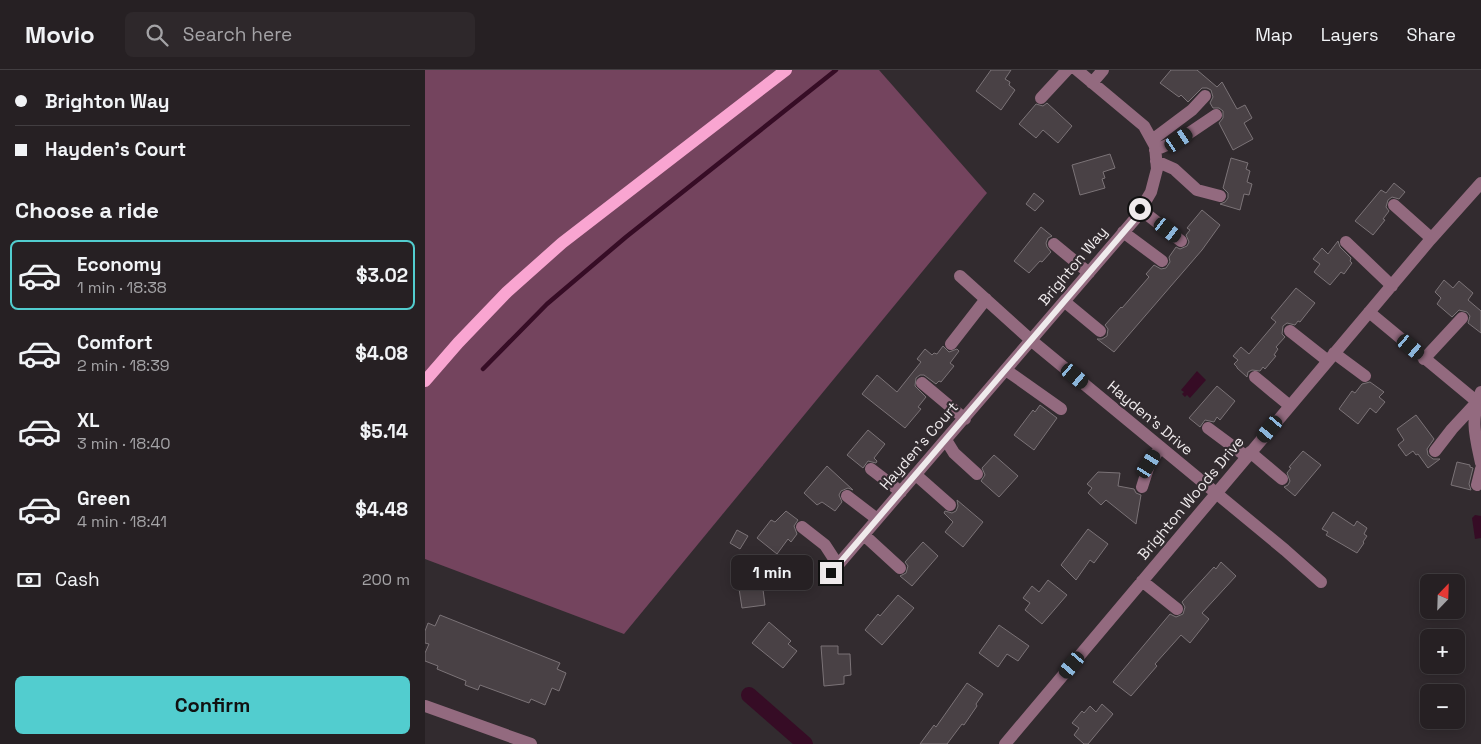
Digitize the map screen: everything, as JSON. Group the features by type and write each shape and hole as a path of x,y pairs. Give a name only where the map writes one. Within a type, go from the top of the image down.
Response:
{"main road":[{"path":"425,381 507,292 562,243 786,70"}],"street":[{"path":"1041,98 1067,70"},
{"path":"1077,70 1144,126 1155,150 1197,190 1221,196"},
{"path":"1092,82 1103,70"},
{"path":"1155,150 1205,96"},
{"path":"1155,150 1179,140 1216,115"},
{"name":"Brighton Way","path":"1032,341 1123,232 1151,192 1157,169 1155,150"},
{"name":"Brighton Woods Drive","path":"1005,744 1431,238 1481,183"},
{"path":"1394,205 1431,238"},
{"path":"1140,209 1181,241"},
{"path":"1123,232 1161,261"},
{"path":"1346,242 1392,286"},
{"path":"1054,244 1089,273"},
{"name":"Hayden's Drive","path":"960,276 1032,341 1285,550 1321,582"},
{"path":"951,344 986,300"},
{"path":"1065,302 1100,332"},
{"path":"1369,312 1480,403"},
{"path":"1425,359 1461,318"},
{"path":"1290,331 1365,376"},
{"name":"Hayden's Court","path":"802,527 825,545 834,569 1032,341"},
{"path":"1006,370 1061,409"},
{"path":"1255,377 1290,406"},
{"path":"922,383 965,419"},
{"path":"1435,451 1452,429 1480,403"},
{"path":"1480,403 1473,426 1481,463"},
{"path":"1208,428 1282,479"},
{"path":"946,440 954,453 977,474"},
{"path":"1142,487 1149,464 1160,448"},
{"path":"871,469 901,492"},
{"path":"1477,485 1481,469"},
{"path":"916,475 951,505"},
{"path":"847,496 877,519"},
{"path":"864,535 900,568"},
{"path":"1142,581 1177,609"},
{"path":"425,706 531,744"}],"shaded area":[{"path":"425,70 879,70 987,193 624,634 425,559"},
{"path":"1197,371 1206,380 1190,398 1187,395 1185,397 1182,394 1184,392 1181,390"},
{"path":"1475,515 1481,516 1481,538 1475,539 1472,518"}],"building":[{"path":"991,70 1011,70 1005,79 1010,82 1009,85 1015,90 1001,110 976,91"},
{"path":"1171,70 1197,70 1217,87 1222,82 1237,109 1245,105 1252,118 1244,123 1253,139 1233,150 1219,123 1223,118 1223,111 1219,108 1213,108 1210,103 1213,97 1211,90 1202,88 1188,102 1181,95 1179,97 1160,83"},
{"path":"1047,103 1072,126 1058,143 1043,130 1036,138 1019,124 1036,104 1043,106"},
{"path":"1110,154 1115,168 1103,172 1105,178 1102,179 1105,188 1080,195 1072,165"},
{"path":"1231,158 1248,163 1246,169 1250,171 1247,182 1252,184 1249,195 1244,194 1240,210 1220,204 1228,198 1228,193 1223,188"},
{"path":"1394,183 1405,192 1399,199 1392,197 1388,200 1386,207 1389,211 1383,219 1385,220 1373,235 1355,221 1381,190 1386,193"},
{"path":"1034,193 1044,201 1035,211 1026,204"},
{"path":"1202,210 1220,225 1202,250 1114,352 1097,339 1107,336 1108,329 1105,325 1149,277 1146,274 1154,265 1161,269 1166,268 1170,262 1169,257 1176,247 1180,249 1187,246 1189,242 1186,235 1190,230 1187,228"},
{"path":"1041,227 1052,236 1048,238 1046,243 1051,252 1029,273 1014,261"},
{"path":"1338,241 1340,247 1351,258 1350,261 1352,263 1344,274 1341,272 1330,285 1314,272 1320,264 1313,259 1322,248 1328,254"},
{"path":"1444,280 1453,288 1459,281 1473,293 1468,300 1481,311 1481,333 1468,323 1470,316 1467,312 1459,310 1452,317 1437,304 1441,298 1435,292"},
{"path":"1296,288 1315,303 1300,322 1298,321 1295,325 1287,323 1283,326 1282,334 1285,337 1276,347 1278,349 1274,355 1276,356 1265,369 1263,367 1260,371 1252,370 1248,372 1247,377 1234,364 1238,360 1233,356 1241,347 1249,354 1276,322 1271,318"},
{"path":"943,346 949,352 957,349 959,351 950,363 954,366 941,382 939,381 936,384 924,375 916,378 915,386 926,397 918,407 921,409 905,428 862,394 877,375 897,392 921,362 917,359 925,349 932,355 934,353 937,354"},
{"path":"1370,382 1384,392 1379,397 1385,402 1376,413 1370,408 1358,424 1339,409 1352,391 1355,393 1362,384"},
{"path":"1217,386 1235,401 1220,420 1217,417 1214,422 1205,420 1200,427 1189,418"},
{"path":"1040,405 1057,418 1034,450 1014,435 1033,410 1035,412"},
{"path":"1416,415 1434,439 1427,449 1428,455 1433,459 1440,459 1428,468 1418,454 1416,455 1413,451 1406,456 1398,445 1404,440 1397,429"},
{"path":"868,430 885,444 874,458 877,461 876,463 868,461 863,468 847,455"},
{"path":"1303,451 1321,465 1295,496 1284,487 1290,481 1287,473 1291,468 1289,467"},
{"path":"994,455 1018,476 999,497 981,481 985,475 982,468"},
{"path":"1457,462 1470,465 1473,468 1469,484 1471,490 1451,485"},
{"path":"827,466 853,490 848,488 841,491 839,495 842,502 835,511 822,502 817,505 804,493"},
{"path":"1098,472 1120,473 1118,486 1134,489 1136,493 1141,495 1136,524 1106,500 1101,505 1088,493 1092,488 1087,484"},
{"path":"957,500 983,522 963,547 945,532 953,522 944,513 945,511 952,513 956,511 958,506"},
{"path":"786,511 798,520 794,526 797,534 791,542 788,539 777,554 757,538 771,520 775,522"},
{"path":"1333,512 1354,526 1357,521 1367,528 1364,534 1367,536 1357,553 1326,535 1328,532 1322,529"},
{"path":"1088,529 1108,544 1094,563 1090,560 1076,580 1061,565"},
{"path":"737,530 748,536 740,549 730,543"},
{"path":"923,542 938,556 912,586 900,576 906,573 908,566 905,562"},
{"path":"1221,562 1236,576 1202,613 1209,619 1190,643 1181,635 1155,664 1157,666 1131,696 1113,682 1170,614 1176,617 1183,614 1185,607 1182,602 1214,567 1216,569"},
{"path":"757,566 758,575 761,574 765,605 742,608 736,569"},
{"path":"1048,580 1067,595 1042,624 1025,610 1030,603 1023,598 1032,586 1039,592"},
{"path":"898,595 914,608 882,645 865,630 878,614 880,616"},
{"path":"440,615 560,663 557,669 566,673 559,691 552,688 545,705 531,699 529,703 480,685 478,690 465,685 466,681 437,669 438,666 425,661 425,653 429,644 425,643 425,631 428,623 435,626"},
{"path":"769,622 791,641 788,644 797,651 783,668 752,643"},
{"path":"999,625 1029,646 1018,661 1007,654 998,667 979,653"},
{"path":"821,646 838,646 838,654 850,654 851,675 844,676 844,684 824,686"},
{"path":"967,683 983,694 964,725 962,724 947,744 920,744 934,725 936,727"},
{"path":"1102,704 1113,714 1088,744 1084,744 1074,735 1079,728 1072,723 1082,711 1084,713 1090,706 1096,712"}],"waterway":[{"path":"483,369 547,304 626,237 836,70"},
{"path":"749,695 805,744"}],"route":[{"path":"831,573 1032,341 1135,219 1140,209"}]}
